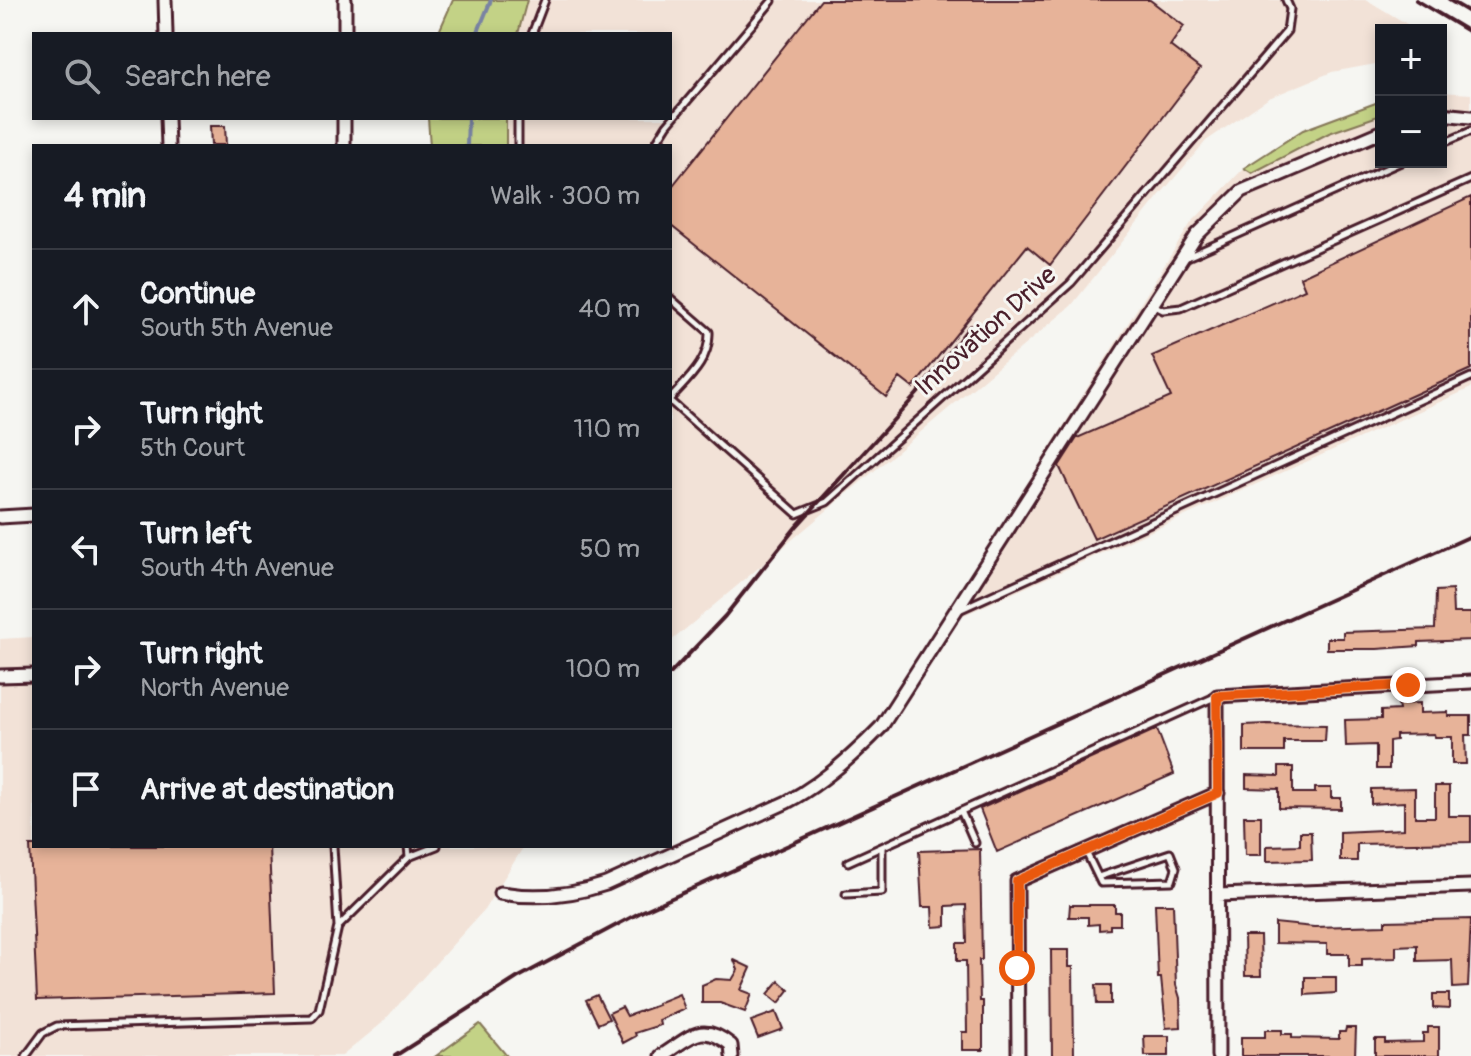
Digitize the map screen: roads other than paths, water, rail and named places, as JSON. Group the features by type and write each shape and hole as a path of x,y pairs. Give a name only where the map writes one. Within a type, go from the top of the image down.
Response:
{"street":[{"path":"165,0 166,32"},
{"path":"345,0 345,32"},
{"path":"1447,115 1471,117"},
{"path":"167,120 168,144"},
{"path":"344,120 344,144"},
{"path":"500,893 542,897 606,884 804,793 837,769 881,727 1197,235 1242,191 1375,135"},
{"path":"0,517 32,515"},
{"path":"0,676 32,675"},
{"path":"1218,1056 1217,696 1471,682"},
{"path":"1018,1056 1017,881 1218,793"},
{"path":"1218,895 1471,886"},
{"path":"661,1056 702,1031 717,1033 731,1045 732,1056"}],"lane":[{"path":"533,32 545,0"},
{"name":"Innovation Drive","path":"672,402 797,514 827,502 1071,283 1287,31 1290,9 1286,0"},
{"path":"672,119 772,1"},
{"path":"518,120 518,144"},
{"path":"655,144 671,120"},
{"path":"1447,141 1471,131"},
{"path":"1180,260 1387,168"},
{"path":"1152,304 1163,310 1181,308 1471,179"},
{"path":"672,300 709,332 704,360 672,398"},
{"path":"955,612 1471,377"},
{"path":"848,862 1217,696"},
{"path":"961,811 975,843"},
{"path":"846,894 882,892 882,847"},
{"path":"26,1056 43,1033 57,1026 312,1018 319,1010 338,927 333,848"},
{"path":"408,848 409,857"},
{"path":"338,927 409,857 432,848"},
{"path":"1086,851 1098,877 1101,883 1172,881 1176,868 1170,853 1098,877"}],"waterway":[{"path":"478,32 491,0"},
{"path":"467,144 468,120"}],"railway":[{"path":"1416,0 1471,33"},
{"path":"1449,0 1471,13"},
{"path":"672,672 725,616 796,527 917,394 970,326"},
{"path":"395,1056 517,978 643,911 1471,536"}]}
